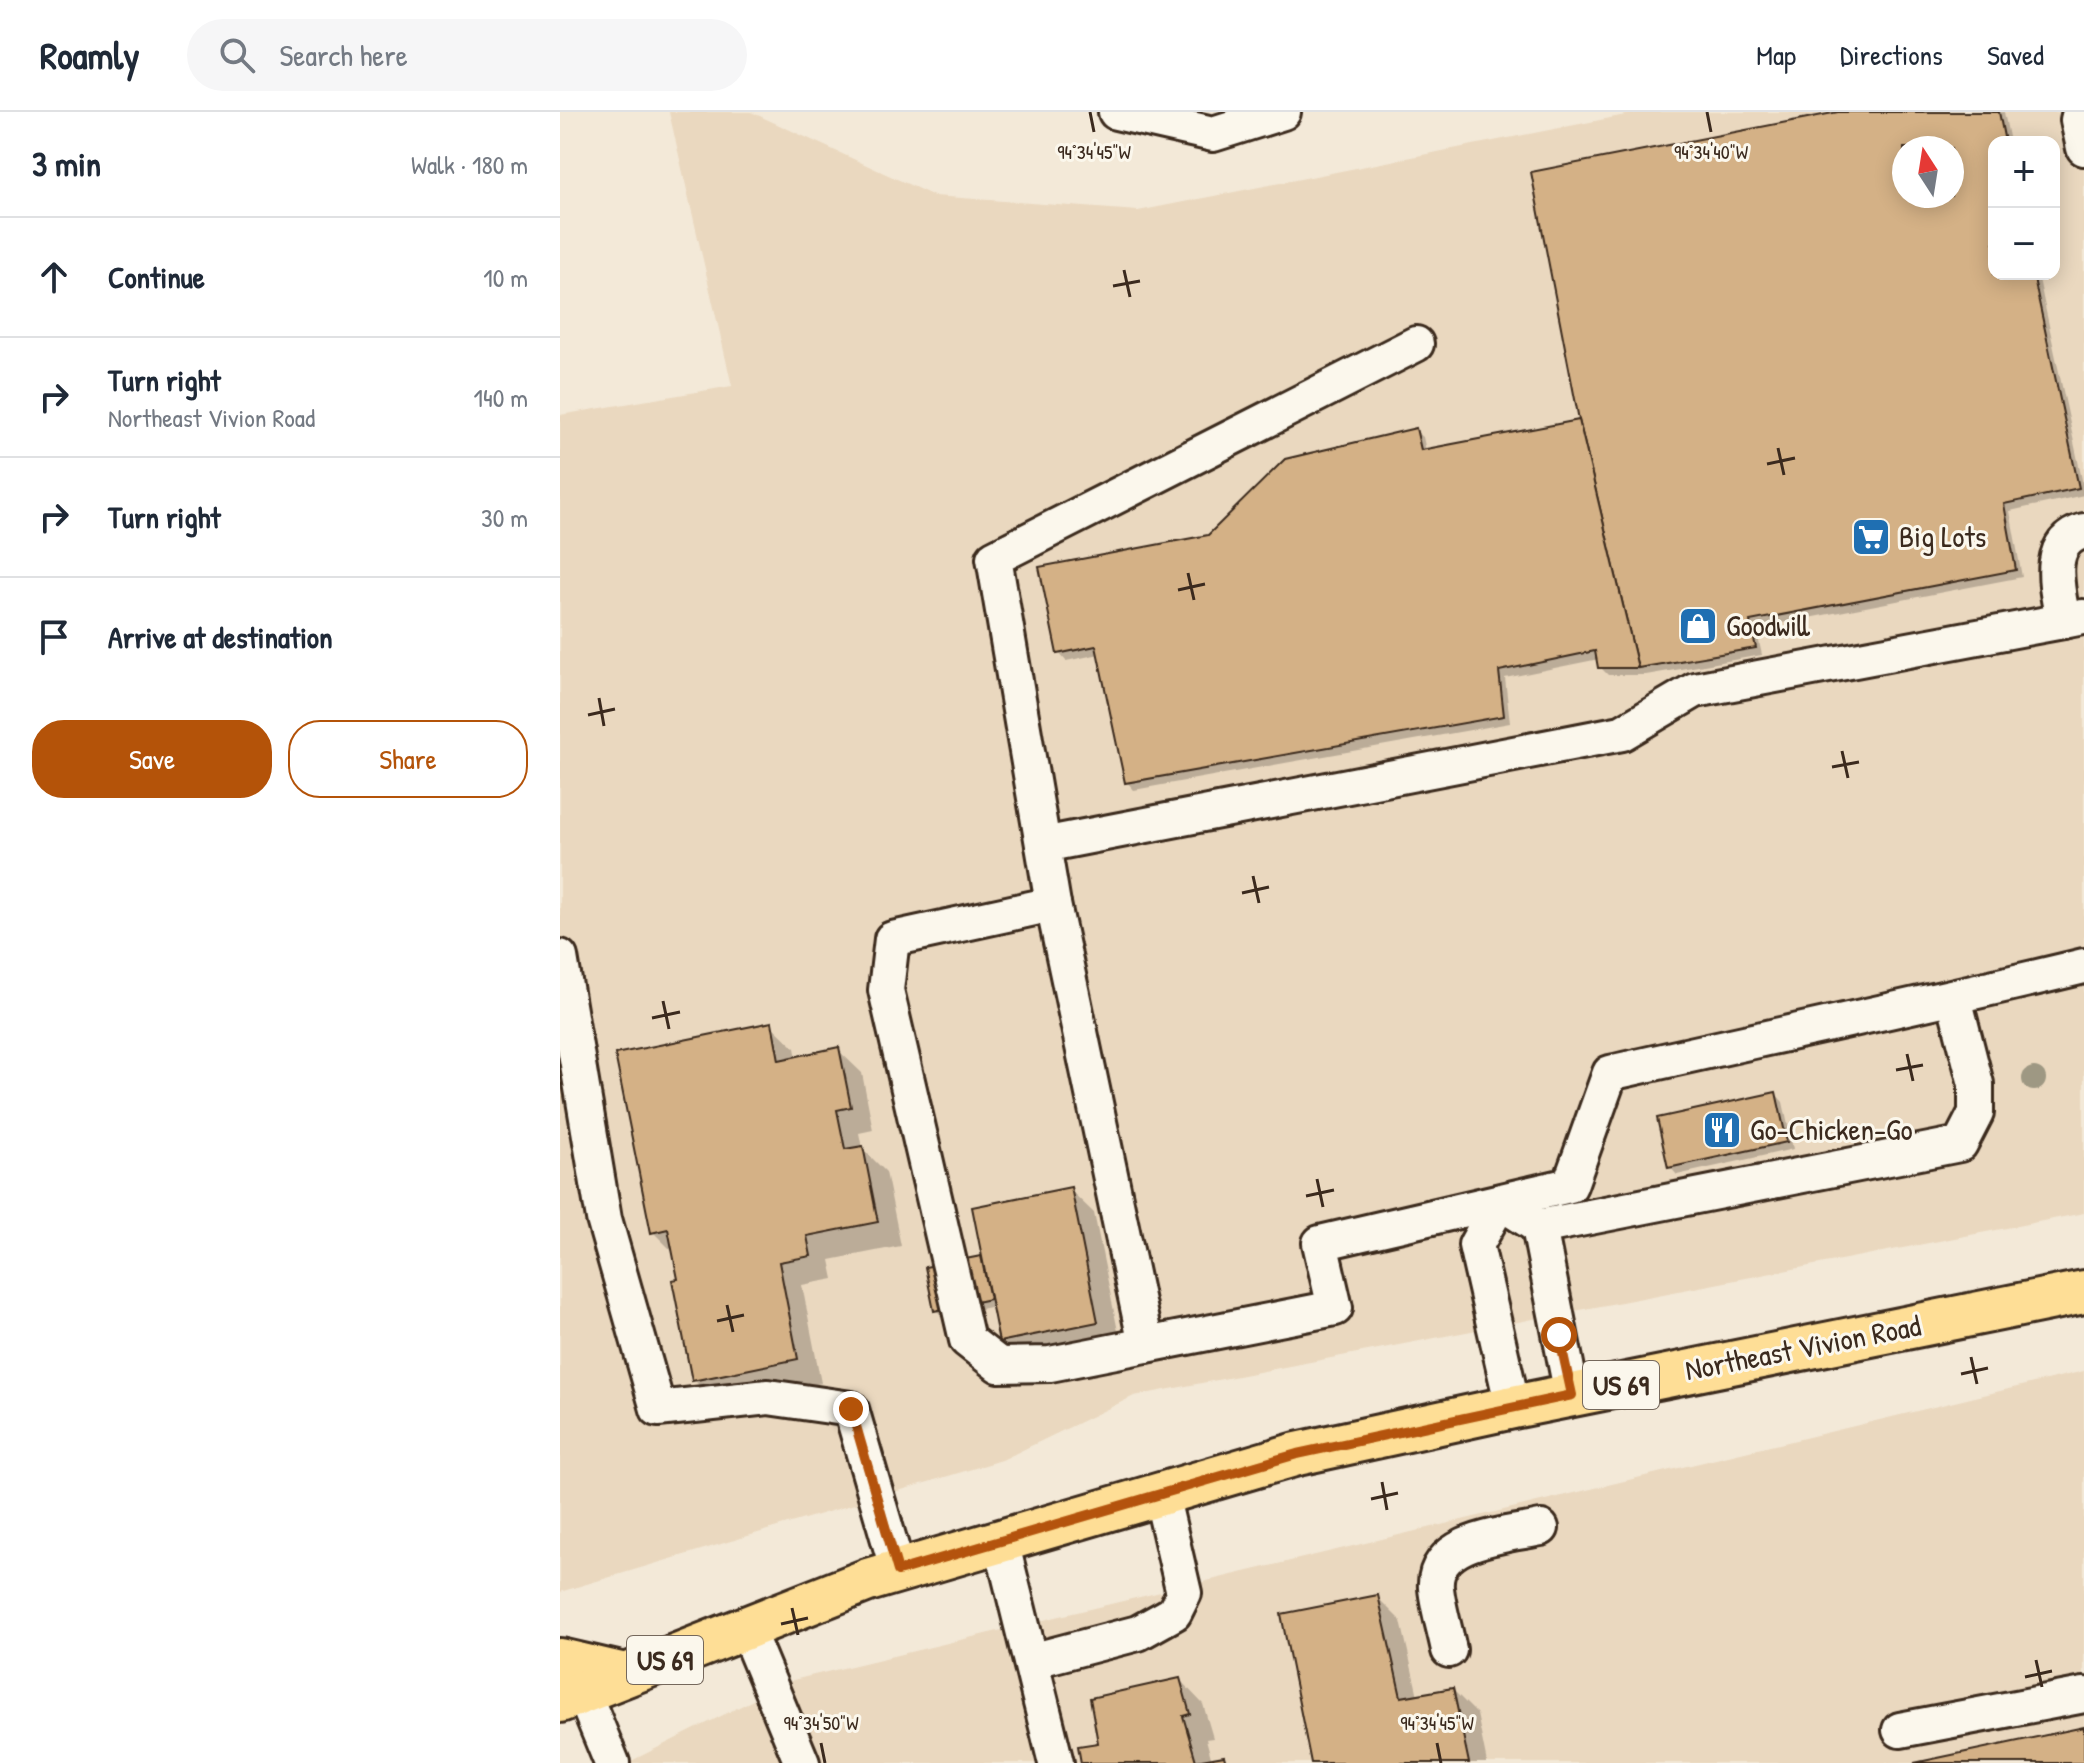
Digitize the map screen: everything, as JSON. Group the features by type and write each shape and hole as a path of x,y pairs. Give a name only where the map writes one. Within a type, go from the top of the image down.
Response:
{"main road":[{"name":"Northeast Vivion Road","path":"568,1684 625,1675 868,1580 1297,1454 1513,1407 2084,1292"}],"street":[{"path":"1116,112 1213,134 1283,112"},
{"path":"2080,112 2078,120 2084,148"},
{"path":"1146,1345 1053,904 994,558 1416,344"},
{"path":"1043,845 1622,733 1695,690 2074,619 2054,570 2061,548 2084,531"},
{"path":"1053,904 892,939 886,990 967,1340 999,1365 1050,1364 1335,1308 1320,1243 1570,1185 1610,1073 1759,1038 1954,998 2084,966"},
{"path":"560,957 604,1219 658,1409 768,1397 851,1409 898,1571"},
{"path":"1500,1202 1539,1227 1960,1144 1976,1113 1976,1084 1954,998"},
{"path":"1500,1202 1476,1245 1513,1407"},
{"path":"1539,1227 1572,1395"},
{"path":"1031,1661 1138,1633 1174,1613 1184,1593 1161,1494"},
{"path":"1449,1650 1436,1584 1444,1560 1471,1542 1541,1528"},
{"path":"1001,1541 1056,1763"},
{"path":"746,1628 797,1762"},
{"path":"568,1684 612,1763"},
{"path":"1900,1730 2084,1695"}],"shaded area":[{"path":"669,112 751,112 934,196 1138,211 1641,112 2084,112 2084,1213 1134,1396 1002,1460 560,1592 560,415 732,386"},
{"path":"2084,1371 2084,1763 627,1763 793,1680"}],"building":[{"path":"1838,112 1999,112 2004,136 1988,136 1988,280 2034,280 2079,488 2004,504 2016,570 1750,621 1756,648 1638,668 1579,420 1531,172"},
{"path":"1579,420 1638,668 1598,668 1595,651 1499,671 1504,716 1125,783 1096,646 1057,654 1039,567 1208,535 1285,459 1416,428 1421,450"},
{"path":"772,1022 779,1060 839,1047 851,1107 837,1110 845,1149 863,1146 878,1222 807,1236 811,1256 779,1262 798,1359 692,1381 672,1280 678,1279 668,1229 651,1233 615,1054"},
{"name":"Go-Chicken-Go","path":"1776,1092 1787,1142 1668,1168 1657,1118"},
{"path":"1071,1187 1098,1322 999,1342 972,1207"},
{"path":"981,1256 990,1299 934,1311 925,1267"},
{"path":"1378,1595 1401,1697 1453,1688 1469,1763 1311,1763 1281,1614"},
{"path":"1180,1678 1190,1714 1183,1716 1196,1761 1224,1756 1226,1763 1081,1763 1078,1746 1098,1743 1090,1698"},
{"path":"2084,1727 2084,1763 1914,1763"}],"place":[{"name":"Big Lots","path":"1871,537"},
{"name":"Goodwill","path":"1698,626"},
{"name":"Go-Chicken-Go","path":"1722,1130"}],"route":[{"path":"851,1409 898,1571 1297,1454 1572,1395 1559,1335"}]}
